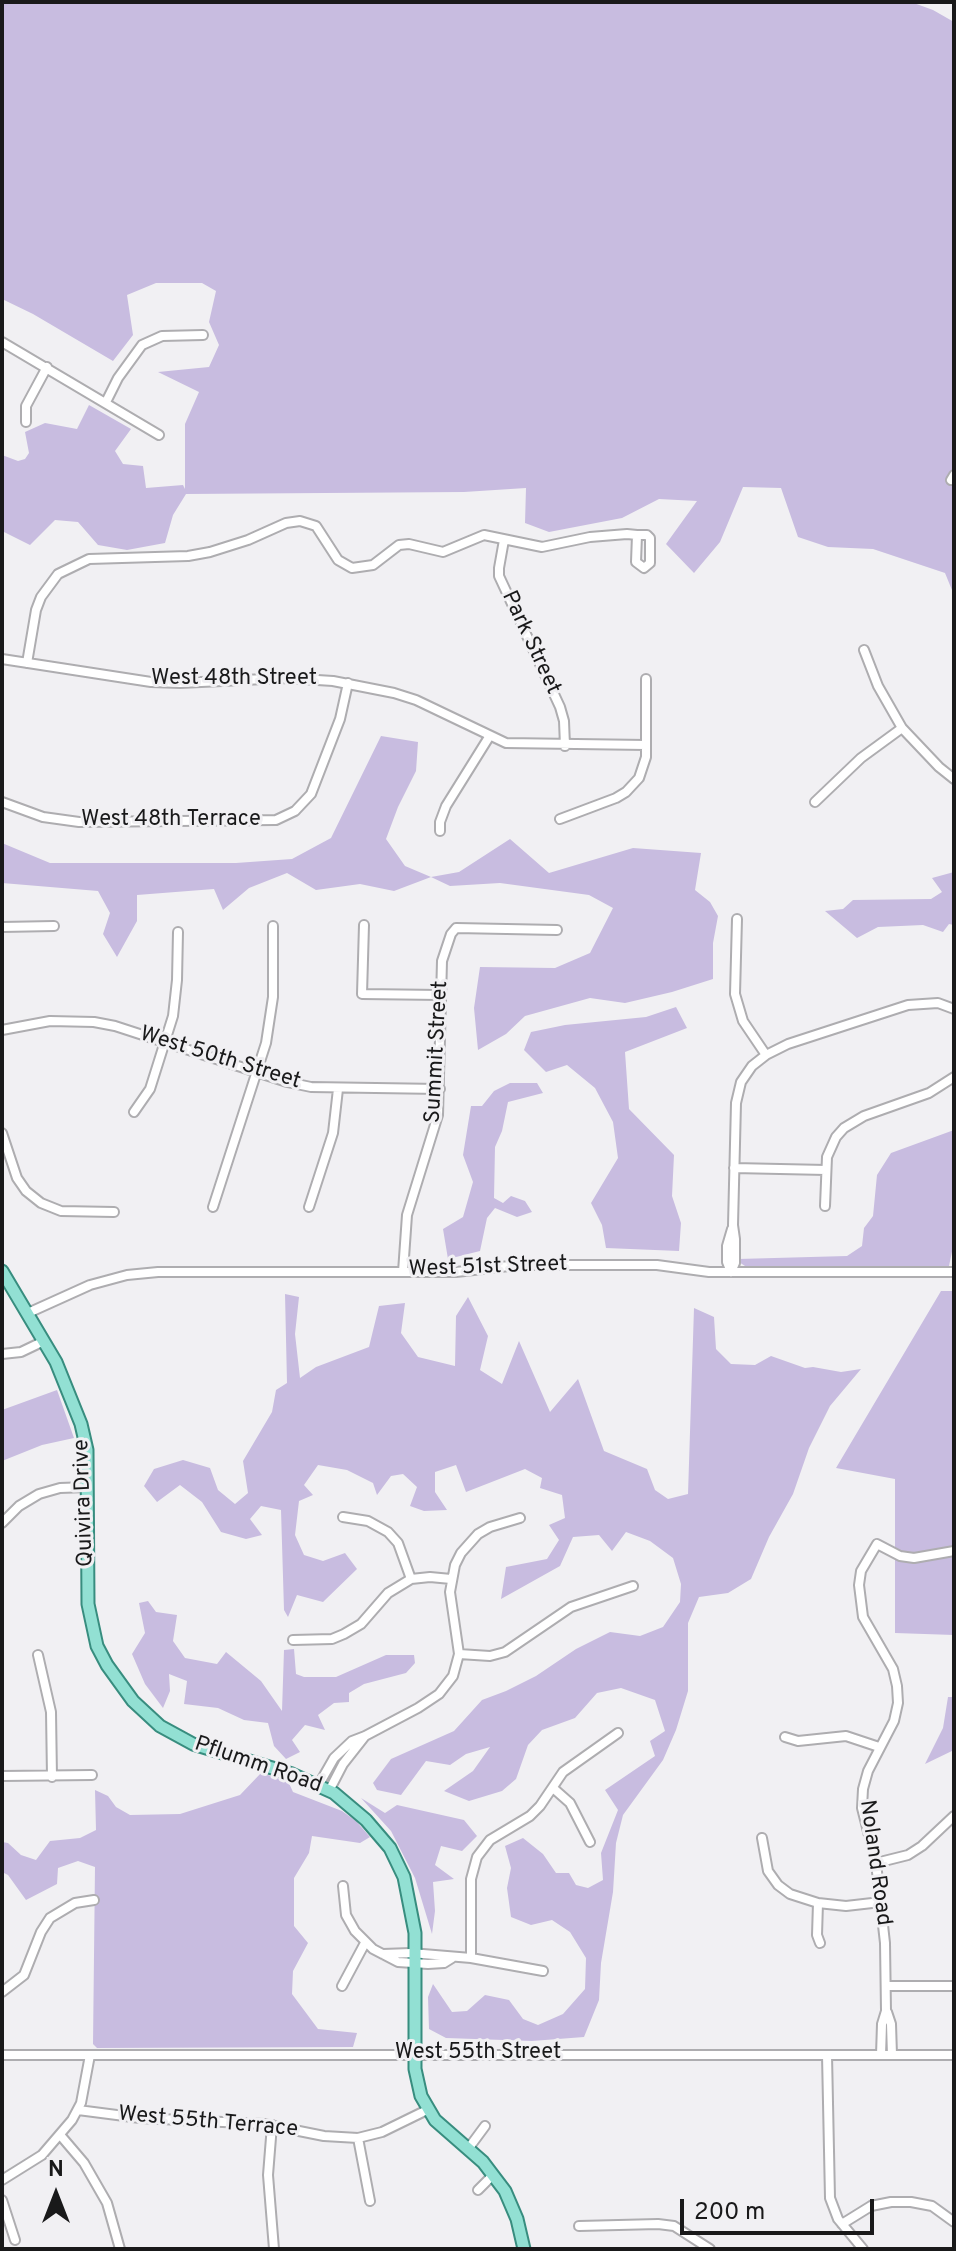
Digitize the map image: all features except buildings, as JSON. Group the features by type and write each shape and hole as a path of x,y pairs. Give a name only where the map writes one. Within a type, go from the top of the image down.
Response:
{"main road":[{"name":"Quivira Drive","path":"2,1271 67,1384 81,1424 87,1450 89,1612"},
{"name":"Pflumm Road","path":"89,1612 97,1646 121,1688 160,1726 193,1744 292,1774 324,1788 366,1820 390,1848 404,1877 410,1900 416,1958 415,2069 421,2096 435,2120 468,2149 505,2191 524,2249"}],"street":[{"path":"106,402 118,378 142,345 162,336 203,335"},
{"path":"2,342 159,435"},
{"path":"26,422 26,406 47,367"},
{"path":"27,663 41,597 58,574 89,559 188,556 210,552 293,521 316,526 338,560 358,568 373,565 399,545 409,544 443,552 484,535 542,547 604,535 637,535"},
{"name":"Park Street","path":"504,540 499,576 560,707 565,746"},
{"path":"864,650 878,686 902,728 954,779"},
{"name":"West 48th Street","path":"2,659 151,682 286,678 348,683 416,700 455,717 489,737 520,745 646,745"},
{"path":"560,819 626,792 643,772 646,679"},
{"name":"West 48th Terrace","path":"2,802 43,817 79,822 276,820 295,811 311,794 340,719 348,683"},
{"path":"815,802 861,758 902,728"},
{"path":"440,831 441,816 446,806 489,737"},
{"path":"737,919 735,994 743,1021 766,1055"},
{"path":"364,925 362,994 441,995"},
{"path":"2,927 54,926"},
{"path":"213,1207 266,1043 273,997 273,926"},
{"name":"Summit Street","path":"403,1272 407,1215 436,1126 440,1089 442,961 451,934 456,928 557,930"},
{"path":"134,1112 146,1096 165,1042 175,999 178,932"},
{"path":"731,1272 727,1262 727,1246 733,1225 736,1103 739,1087 752,1066 788,1044 908,1005 927,1002 954,1009"},
{"name":"West 50th Street","path":"2,1030 40,1022 73,1021 115,1026 311,1087 440,1089"},
{"path":"825,1206 826,1170 831,1147 844,1128 864,1116 929,1093 954,1077"},
{"path":"309,1207 333,1133 338,1089"},
{"path":"2,1133 17,1178 26,1191 41,1203 61,1211 114,1212"},
{"path":"734,1168 826,1170"},
{"name":"West 51st Street","path":"28,1313 90,1285 141,1273 456,1272 518,1265 649,1265 702,1272 954,1272"},
{"path":"2,1354 21,1352 44,1341"},
{"path":"2,1523 19,1506 39,1494 60,1488 88,1487"},
{"path":"343,1517 368,1521 388,1532 398,1543 411,1579"},
{"path":"324,1788 342,1756 365,1736 439,1694 453,1676 459,1654 450,1592 451,1579 461,1553 478,1534 520,1518"},
{"name":"Noland Road","path":"881,2055 886,1986 881,1902 862,1798 868,1771 894,1721 898,1703 893,1669 863,1617 861,1571 877,1544 900,1556 914,1558 954,1551"},
{"path":"293,1640 332,1639 344,1634 361,1624 388,1593 411,1579 451,1579"},
{"path":"459,1654 490,1656 505,1652 571,1607 633,1586"},
{"path":"38,1655 51,1712 52,1777"},
{"path":"471,1958 471,1879 477,1857 501,1831 530,1816 563,1772 618,1733"},
{"path":"785,1737 798,1741 846,1736 879,1747"},
{"path":"2,1776 92,1775"},
{"path":"553,1788 570,1803 590,1842"},
{"path":"876,1863 908,1855 954,1816"},
{"path":"762,1838 768,1871 778,1885 790,1894 818,1903 846,1906 881,1902"},
{"path":"343,1886 346,1915 365,1943 398,1962 416,1958 444,1963 452,1958 471,1958 543,1971"},
{"path":"2,1992 24,1975 50,1918 75,1903 94,1900"},
{"path":"818,1903 817,1935 820,1943"},
{"path":"342,1986 365,1943"},
{"path":"886,1986 954,1986"},
{"name":"Noland Road","path":"886,2011 891,2024 892,2055"},
{"name":"West 55th Street","path":"2,2055 954,2055"},
{"path":"2,2180 42,2155 61,2136 78,2110 90,2055"},
{"path":"827,2055 830,2198 842,2224 863,2249"},
{"name":"West 55th Terrace","path":"78,2110 140,2118 272,2125 324,2136 358,2138 382,2132 429,2109"},
{"path":"272,2125 268,2175 274,2249"},
{"path":"468,2149 485,2126"},
{"path":"61,2136 84,2163 102,2193 115,2223 120,2249"},
{"path":"358,2138 370,2201"},
{"path":"478,2190 493,2175"},
{"path":"2,2200 15,2240"},
{"path":"842,2224 871,2206 891,2202 932,2206 954,2222"},
{"path":"579,2226 674,2226 710,2249"}],"shaded area":[{"path":"2,2 911,2 954,22 954,595 945,573 873,549 828,547 798,537 781,488 743,487 720,542 694,573 666,544 697,501 659,499 622,518 549,532 525,523 526,488 464,492 186,494 173,515 165,543 127,550 98,545 78,522 55,520 30,545 2,531 2,455 18,461 25,459 29,453 25,432 45,423 77,429 89,405 131,429 115,451 123,464 143,466 146,488 183,485 185,489 185,424 199,392 158,372 209,367 219,345 209,322 216,291 202,283 156,283 127,295 133,335 113,361 2,299"},
{"path":"381,736 418,742 416,771 386,839 405,866 431,877 394,891 360,884 316,890 287,873 249,888 223,910 214,889 137,895 137,921 117,957 103,934 110,913 98,891 2,883 2,843 50,863 236,863 292,859 331,838"},
{"path":"510,839 549,873 633,848 701,853 695,890 710,902 718,916 713,943 713,979 625,1003 590,998 525,1016 506,1034 478,1050 474,1008 480,967 555,968 590,953 613,908 589,895 500,883 450,886 431,877 459,872"},
{"path":"954,872 954,925 949,924 943,932 923,925 878,927 857,938 825,911 843,909 853,900 931,899 942,892 932,878"},
{"path":"676,1007 687,1028 625,1052 629,1109 674,1155 672,1196 681,1223 679,1251 606,1248 602,1225 591,1203 618,1158 613,1122 595,1088 567,1065 546,1072 524,1050 531,1032 565,1025 646,1017"},
{"path":"510,1083 537,1083 543,1093 508,1102 495,1147 494,1198 503,1203 511,1196 525,1201 532,1212 517,1217 495,1208 487,1218 480,1251 448,1259 443,1229 463,1217 473,1182 463,1155 471,1106 482,1106 494,1091"},
{"path":"954,1130 954,1242 949,1266 745,1266 739,1262 738,1259 847,1256 862,1246 864,1228 873,1216 877,1175 891,1153"},
{"path":"941,1291 954,1291 954,1635 895,1633 895,1479 836,1468"},
{"path":"285,1294 299,1297 295,1334 300,1378 316,1367 369,1347 379,1306 405,1303 401,1333 418,1357 455,1366 456,1316 468,1297 488,1336 480,1370 502,1384 519,1341 550,1412 578,1379 604,1451 647,1469 655,1490 668,1499 688,1494 694,1308 714,1317 716,1349 731,1364 755,1365 771,1356 805,1368 841,1372 861,1369 830,1406 809,1448 793,1494 769,1537 751,1579 728,1593 699,1597 688,1623 688,1691 663,1760 623,1815 616,1843 599,2000 584,2037 532,2041 446,2038 429,2029 428,1997 433,1984 452,2012 467,2011 485,1995 509,2000 523,2019 538,2025 563,2014 585,1989 586,1958 570,1932 552,1920 531,1925 511,1917 507,1888 511,1868 505,1846 523,1838 543,1854 556,1873 569,1873 576,1885 588,1888 603,1880 601,1853 618,1810 605,1790 655,1756 650,1741 665,1731 655,1700 621,1688 597,1693 575,1718 542,1730 528,1745 516,1779 502,1791 469,1801 444,1791 473,1771 490,1747 466,1754 450,1765 426,1761 401,1795 377,1790 373,1783 391,1759 454,1731 482,1700 536,1676 576,1649 610,1632 640,1636 663,1627 680,1602 681,1584 673,1558 650,1541 626,1532 612,1551 599,1535 573,1537 560,1566 501,1599 506,1567 547,1559 559,1540 549,1525 565,1518 562,1495 540,1488 542,1478 525,1469 466,1492 456,1465 435,1472 435,1492 447,1510 424,1511 410,1506 417,1487 403,1474 391,1476 377,1495 373,1483 347,1470 318,1465 304,1485 313,1495 299,1501 295,1535 304,1555 323,1561 345,1553 357,1569 323,1602 297,1595 288,1617 284,1610 281,1510 261,1506 250,1519 262,1535 246,1539 221,1532 202,1502 180,1485 157,1502 144,1486 154,1469 183,1460 210,1468 218,1490 235,1504 248,1493 243,1461 272,1412 276,1390 287,1383"},
{"path":"57,1390 74,1438 42,1445 2,1461 2,1410"},
{"path":"148,1601 156,1612 177,1615 173,1641 185,1658 217,1664 226,1652 261,1681 282,1711 284,1650 294,1649 296,1674 304,1677 336,1677 386,1655 414,1655 415,1663 406,1673 364,1684 349,1693 349,1702 334,1703 318,1715 325,1730 305,1725 292,1740 300,1752 286,1759 274,1746 268,1723 244,1720 218,1708 184,1704 187,1681 169,1674 170,1691 163,1708 145,1684 132,1654 145,1633 139,1603"},
{"path":"948,1697 954,1697 954,1750 925,1764 943,1728"},
{"path":"261,1773 288,1781 293,1792 342,1811 370,1837 360,1843 312,1836 309,1853 294,1878 294,1926 308,1943 293,1971 292,1994 318,2029 357,2033 353,2047 97,2048 93,2044 95,1867 78,1861 58,1868 57,1884 26,1900 8,1875 2,1872 2,1842 8,1843 21,1855 36,1860 50,1841 80,1838 96,1830 95,1790 108,1796 116,1807 130,1815 180,1814 240,1795"},
{"path":"361,1798 385,1813 397,1805 464,1820 477,1836 462,1851 441,1846 435,1865 454,1879 433,1882 435,1911 432,1934 415,1878 391,1831"}]}
